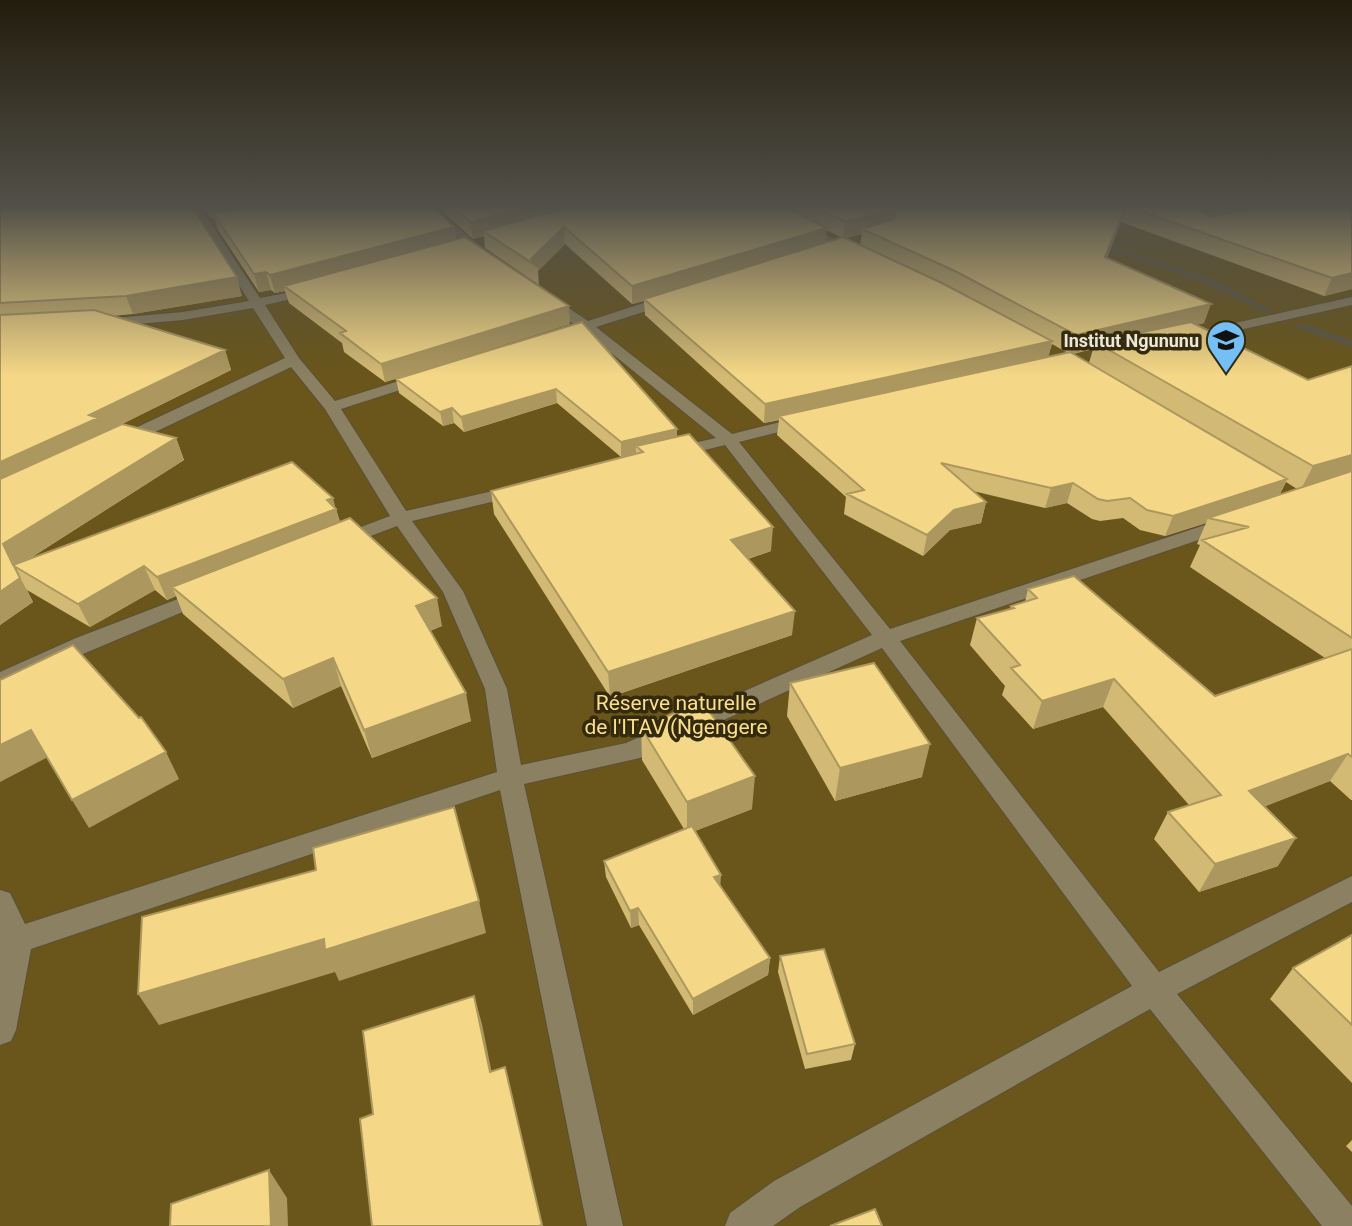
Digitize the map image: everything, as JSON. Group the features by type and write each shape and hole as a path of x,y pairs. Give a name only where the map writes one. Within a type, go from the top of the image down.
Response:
{"street":[{"path":"235,262 257,304 293,360 332,407 401,518 453,591 496,690 510,777 605,1226"},
{"path":"494,262 506,271"},
{"path":"528,286 586,326 729,440 886,638 1154,990 1345,1226"},
{"path":"93,323 167,317 257,304 323,287"},
{"path":"560,334 679,296"},
{"path":"1174,340 1352,301"},
{"path":"101,452 293,360"},
{"path":"332,407 433,375"},
{"path":"650,459 818,418"},
{"path":"326,547 401,518 532,487"},
{"path":"9,942 510,777 631,751 886,638 1244,518"},
{"path":"0,681 84,643 225,587"},
{"path":"743,1226 787,1194 1154,990 1352,888"},
{"path":"0,902 9,942 0,1030"}],"green space":[{"name":"Réserve naturelle de l'ITAV (Ngengere","path":"0,262 1352,262 1352,1226 0,1226"}],"building":[{"path":"0,262 228,262 237,277 126,296 0,303"},
{"path":"246,262 319,262 270,275 266,272 254,274"},
{"path":"372,262 503,262 569,306 381,364 340,333 346,331 284,286"},
{"path":"605,262 712,262 632,286"},
{"path":"762,262 897,262 1052,341 765,404 644,299"},
{"path":"936,262 1117,262 1211,304 1076,335"},
{"path":"1287,262 1352,262 1352,273 1332,278"},
{"path":"94,310 225,350 89,415 98,418 0,462 0,315"},
{"path":"582,322 677,429 621,442 556,389 461,417 452,408 440,412 396,379"},
{"path":"1191,322 1308,380 1352,366 1352,455 1313,466 1095,342"},
{"path":"1070,352 1287,479 1173,516 1147,510 1130,498 1107,501 1098,499 1073,483 1051,488 941,463 986,502 954,510 927,535 847,494 864,490 779,416"},
{"path":"122,424 176,438 3,544 13,565 292,462 333,498 327,500 336,509 157,577 144,566 78,604 14,566 20,578 0,592 0,479"},
{"path":"689,434 773,527 731,540 795,611 608,672 491,491 643,452 636,446"},
{"path":"1352,471 1352,638 1202,540 1249,527 1208,518"},
{"path":"350,518 437,598 416,606 466,693 364,730 333,658 283,679 172,587"},
{"path":"1074,576 1215,696 1352,649 1352,757 1348,754 1249,791 1296,838 1215,864 1168,812 1221,795 1114,679 1042,701 1011,668 1020,665 977,618 1014,608 1011,606 1037,598 1028,589"},
{"path":"73,645 139,718 141,717 166,752 72,800 31,730 0,745 0,680"},
{"path":"874,663 930,744 840,768 790,683"},
{"path":"704,704 755,776 687,802 641,727 684,709"},
{"path":"454,807 479,901 325,950 324,939 138,994 142,917 316,870 313,848"},
{"path":"692,826 721,875 714,877 770,958 693,999 638,908 630,911 604,861"},
{"path":"1352,935 1352,1025 1293,968"},
{"path":"824,949 855,1044 807,1054 780,956"},
{"path":"474,996 490,1072 505,1067 542,1225 372,1226 360,1119 373,1114 363,1031"},
{"path":"269,1170 271,1226 170,1226 171,1204"},
{"path":"875,1209 882,1226 830,1226"}],"waterway":[{"path":"1155,262 1229,290 1268,311"},
{"path":"1301,326 1352,344"}],"place":[{"name":"Institut Ngununu","path":"1226,374"}]}
